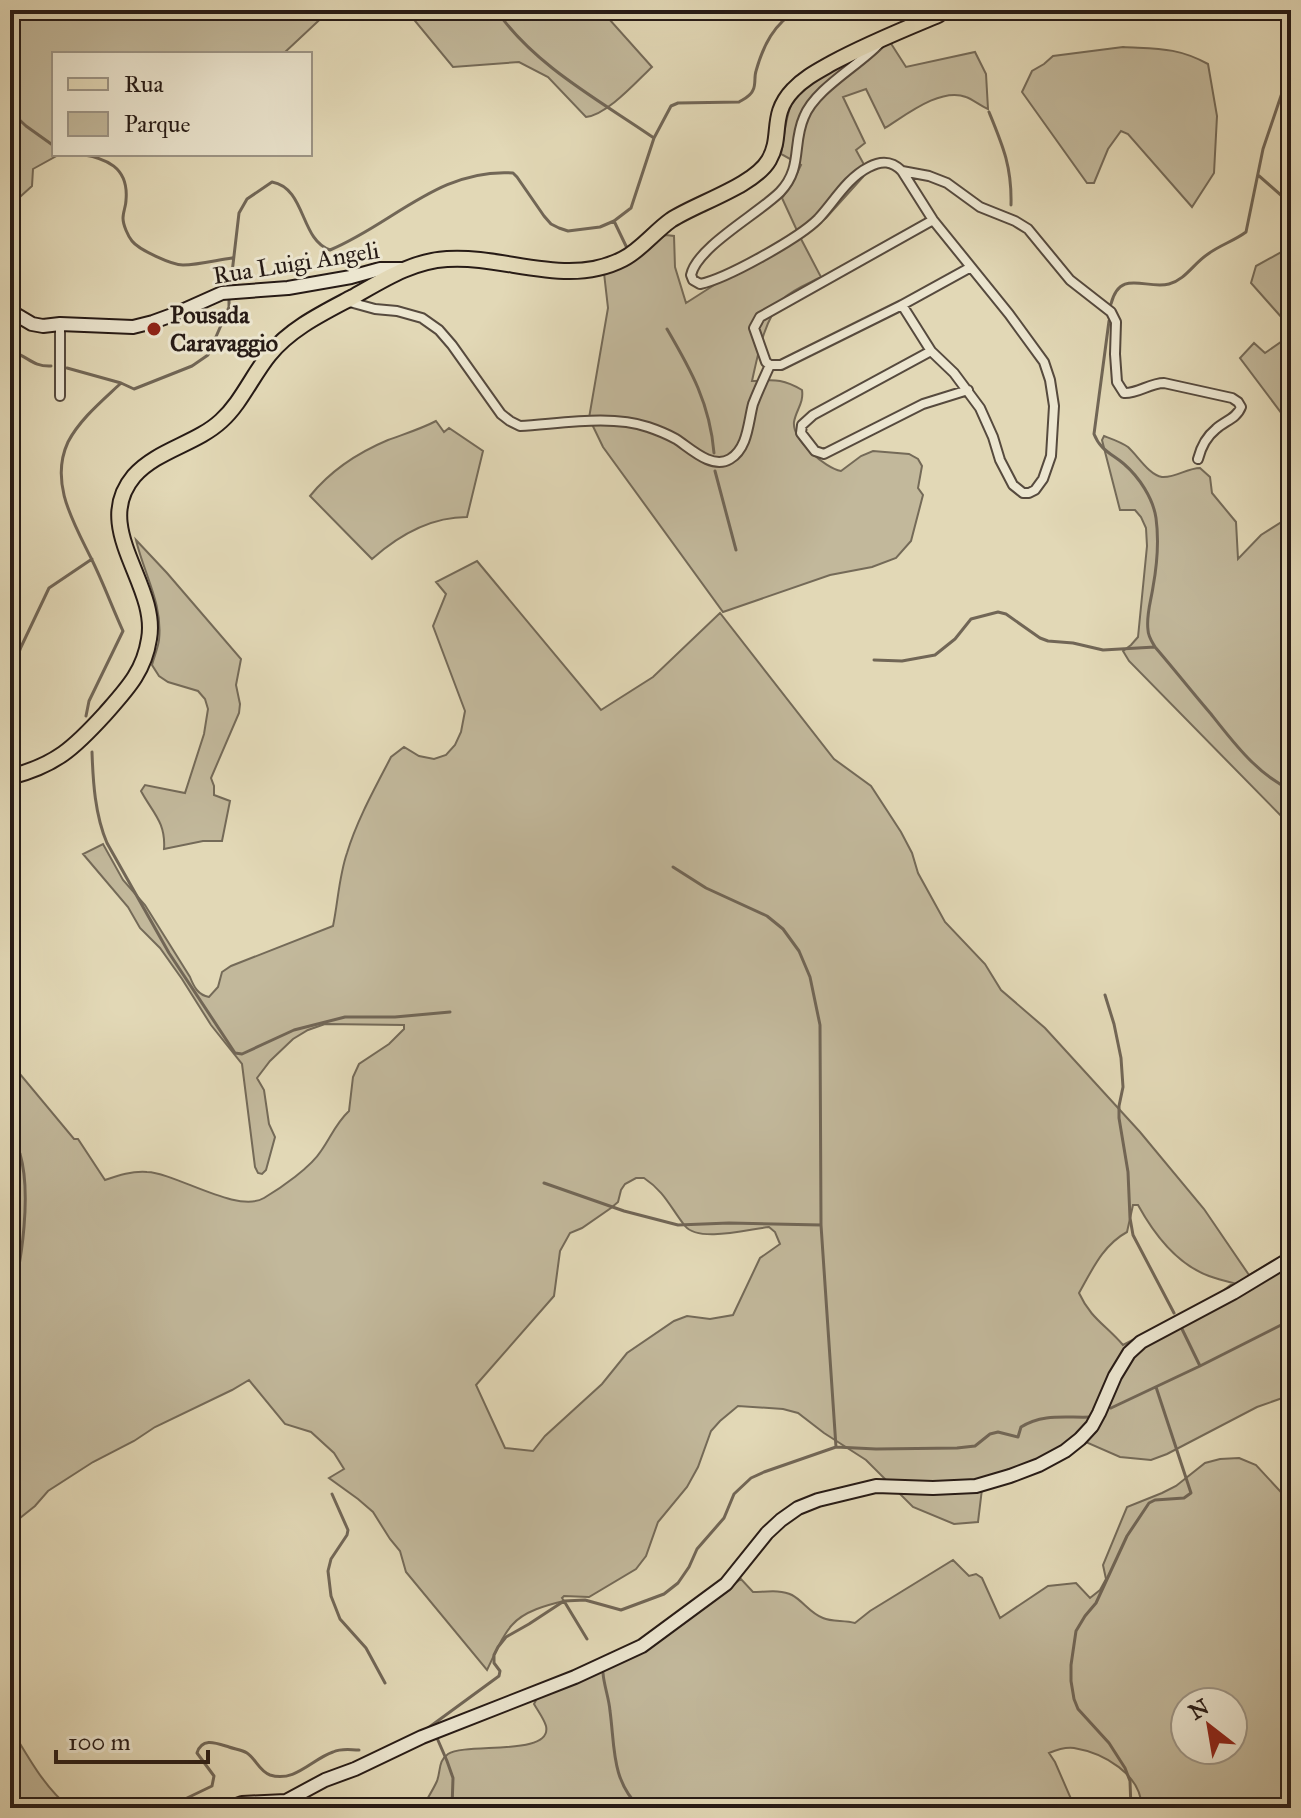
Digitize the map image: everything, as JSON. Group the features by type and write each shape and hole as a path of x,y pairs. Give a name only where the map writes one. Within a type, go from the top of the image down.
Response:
{"main road":[{"path":"10,777 44,766 79,743 133,683 149,640 151,620 119,523 125,491 135,475 151,462 220,422 284,339 300,326 346,301 406,269 427,262 468,258 571,272 608,265 625,258 671,220 723,194 762,169 773,152 778,113 784,100 807,77 867,44 945,10"}],"street":[{"path":"884,37 817,97 804,115 794,172 763,207 717,241 694,266 691,271 693,280 700,284 738,269 804,231 854,178 872,165 886,161 895,164 933,220 1039,353 1047,371 1054,406 1051,456 1035,490 1023,493 1010,481 980,408 968,390 931,351 902,305"},
{"path":"902,171 947,183 980,207 1028,229 1070,280 1111,312 1116,322 1117,382 1122,391 1127,394 1164,383 1238,402 1240,412 1212,432 1201,448 1198,459"},
{"path":"933,220 760,317 754,328 766,362 781,365 971,267"},
{"name":"Rua Luigi Angeli","path":"10,311 32,324 43,326 133,327 175,314 222,293 288,288 380,269 406,269"},
{"path":"346,301 422,318 439,330 501,414 520,426 620,420 672,437 714,462 732,458 740,450 754,402 770,365"},
{"path":"60,324 60,396"},
{"path":"931,351 813,415 802,425 801,433 815,451 824,454 923,404 968,390"},
{"path":"228,1808 242,1803 278,1802 297,1797 325,1780 422,1737 575,1677 642,1646 726,1584 767,1533 798,1508 876,1486 976,1486 1039,1465 1080,1439 1092,1426 1115,1376 1129,1353 1141,1342 1291,1258"}],"green space":[{"path":"10,10 330,10 285,52 52,52 52,156 56,156 33,169 32,186 10,206"},
{"path":"406,10 605,10 609,19 652,67 612,104 586,117 548,77 519,62 453,67"},
{"path":"890,42 906,67 975,52 986,74 988,109 966,97 946,96 924,104 885,128 866,89 843,97 865,143 856,150 867,170 826,218 800,237 782,198 801,165 781,154 791,105 808,83 834,66"},
{"path":"1123,47 1176,52 1208,64 1217,116 1214,173 1192,207 1128,134 1121,131 1108,149 1094,183 1087,183 1022,92 1032,71 1053,56"},
{"path":"666,235 674,236 675,267 686,303 800,237 821,277 792,292 776,307 763,338 752,381 778,381 802,390 795,429 804,445 827,465 841,471 873,451 909,454 918,459 922,466 918,488 923,495 911,541 896,558 872,567 830,575 723,612 603,447 589,418 608,308 604,273"},
{"path":"1285,250 1291,250 1291,328 1251,283 1256,266"},
{"path":"1291,335 1291,426 1240,358 1254,343 1265,353"},
{"path":"436,421 444,432 449,428 483,451 467,517 441,520 416,529 372,559 310,496 336,470 355,457"},
{"path":"1104,436 1128,447 1157,476 1167,477 1200,468 1210,477 1212,493 1236,522 1238,559 1261,535 1291,516 1291,826 1129,661 1123,651 1138,637 1146,528 1135,510 1120,510 1102,440"},
{"path":"136,540 241,659 236,685 239,713 211,778 214,795 230,801 222,841 203,841 164,849 161,824 141,791 145,785 185,793 204,734 208,709 198,691 168,682 159,676 152,665 159,640 158,614"},
{"path":"477,561 601,710 653,677 720,613 834,759 871,786 901,832 918,873 945,922 985,964 1001,990 1045,1028 1140,1132 1204,1209 1249,1275 1291,1251 1291,1395 1257,1407 1151,1460 1120,1457 1086,1442 982,1489 978,1522 954,1524 913,1507 866,1460 798,1413 738,1406 711,1431 698,1467 687,1487 658,1522 646,1556 636,1569 589,1597 564,1596 564,1601 523,1616 504,1635 487,1670 406,1572 400,1551 373,1512 329,1478 344,1469 334,1453 311,1432 285,1424 249,1380 93,1462 48,1491 10,1526 10,1062 74,1139 78,1139 105,1180 147,1172 223,1197 252,1202 279,1189 316,1157 349,1111 353,1077 359,1064 389,1044 404,1029 404,1025 325,1024 293,1039 270,1061 257,1078 264,1090 269,1124 275,1137 266,1170 258,1173 242,1064 211,1025 160,948 140,928 128,907 83,854 103,844 123,880 145,905 195,987 205,996 209,997 218,987 222,972 231,966 333,926 342,871 351,841 391,757 404,747 419,756 434,759 446,755 461,732 465,711 433,626 446,594 436,582","holes":["636,1178 644,1178 657,1189 692,1231 712,1234 769,1227 780,1244 760,1258 733,1315 710,1319 687,1316 674,1321 627,1353 602,1384 545,1436 533,1451 505,1448 476,1385 554,1296 560,1251 570,1233 611,1208 618,1202 625,1184","1133,1205 1138,1205 1159,1237 1186,1264 1209,1276 1233,1283 1214,1298 1123,1345 1094,1316 1079,1293 1105,1251 1127,1232"]},
{"path":"1239,1458 1256,1465 1291,1503 1291,1808 1142,1808 1135,1785 1119,1767 1097,1755 1071,1748 1049,1753 1075,1808 422,1808 448,1754 536,1742 545,1736 546,1726 534,1704 539,1694 594,1674 741,1579 753,1592 788,1593 823,1618 855,1623 953,1560 969,1576 976,1574 982,1578 1000,1618 1048,1586 1076,1583 1090,1598 1100,1590 1106,1579 1103,1565 1127,1507 1176,1486 1205,1463"},
{"path":"10,1727 44,1780 70,1808 10,1808"}],"waterway":[{"path":"496,10 529,48 549,65 654,138"},
{"path":"230,290 239,213 247,199 272,182 283,186 291,194 313,236 330,250 439,188 486,174 513,173 544,216 559,228 568,231 600,227 614,221 631,208 654,138 671,106 678,103 739,102 751,94 766,44 782,22 798,10"},
{"path":"1111,304 1115,293 1127,283 1160,285 1175,282 1208,254 1246,232 1263,149 1285,84 1290,10"},
{"path":"10,111 52,145"},
{"path":"989,112 1006,157 1011,205"},
{"path":"88,156 114,166 124,179 124,224 130,239 141,249 183,265 232,258"},
{"path":"1258,175 1291,204"},
{"path":"614,221 626,246"},
{"path":"67,368 134,389 192,366 208,355 229,307 229,297"},
{"path":"1109,321 1094,434 1103,448 1135,475 1154,510 1157,552 1148,619 1149,637 1247,757 1268,776 1291,790"},
{"path":"667,329 704,403 714,453"},
{"path":"10,351 39,365 51,366"},
{"path":"86,716 89,701 123,631 71,517 61,472 63,457 73,434 121,383"},
{"path":"715,471 736,550"},
{"path":"10,676 49,588 92,559"},
{"path":"874,660 902,661 935,655 955,639 971,619 998,612 1048,641 1103,650 1155,647"},
{"path":"92,752 97,810 107,843 169,953 235,1053 242,1054 294,1030 345,1017 450,1012"},
{"path":"673,867 706,888 767,916 783,929 799,951 810,977 820,1025 821,1225 836,1447"},
{"path":"1105,995 1121,1058 1123,1087 1119,1118 1128,1172 1133,1235 1174,1313"},
{"path":"10,1131 18,1148 25,1187 22,1247 10,1299"},
{"path":"544,1183 624,1211 678,1225 821,1225"},
{"path":"1111,1408 1291,1320"},
{"path":"1182,1329 1200,1366"},
{"path":"1131,1808 1130,1781 1125,1768 1109,1743 1078,1709 1071,1681 1071,1665 1076,1631 1096,1603 1127,1536 1149,1503 1184,1498 1191,1493 1156,1387"},
{"path":"428,1728 499,1676 494,1655 506,1637 564,1601 585,1600 621,1610 664,1594 678,1583 697,1549 724,1518 734,1494 751,1478 836,1447 975,1446 990,1434 998,1432 1018,1437 1021,1427 1038,1420 1091,1417"},
{"path":"332,1494 348,1530 331,1559 328,1571 331,1596 340,1619 366,1648 385,1683"},
{"path":"564,1601 587,1639"},
{"path":"603,1673 619,1774 640,1808"},
{"path":"437,1738 453,1778 452,1808"},
{"path":"158,1808 212,1786 214,1776 197,1753 206,1743 245,1752 266,1773 279,1777 295,1773 336,1751 359,1750"}],"place":[{"name":"Pousada Caravaggio","path":"154,329"}]}
